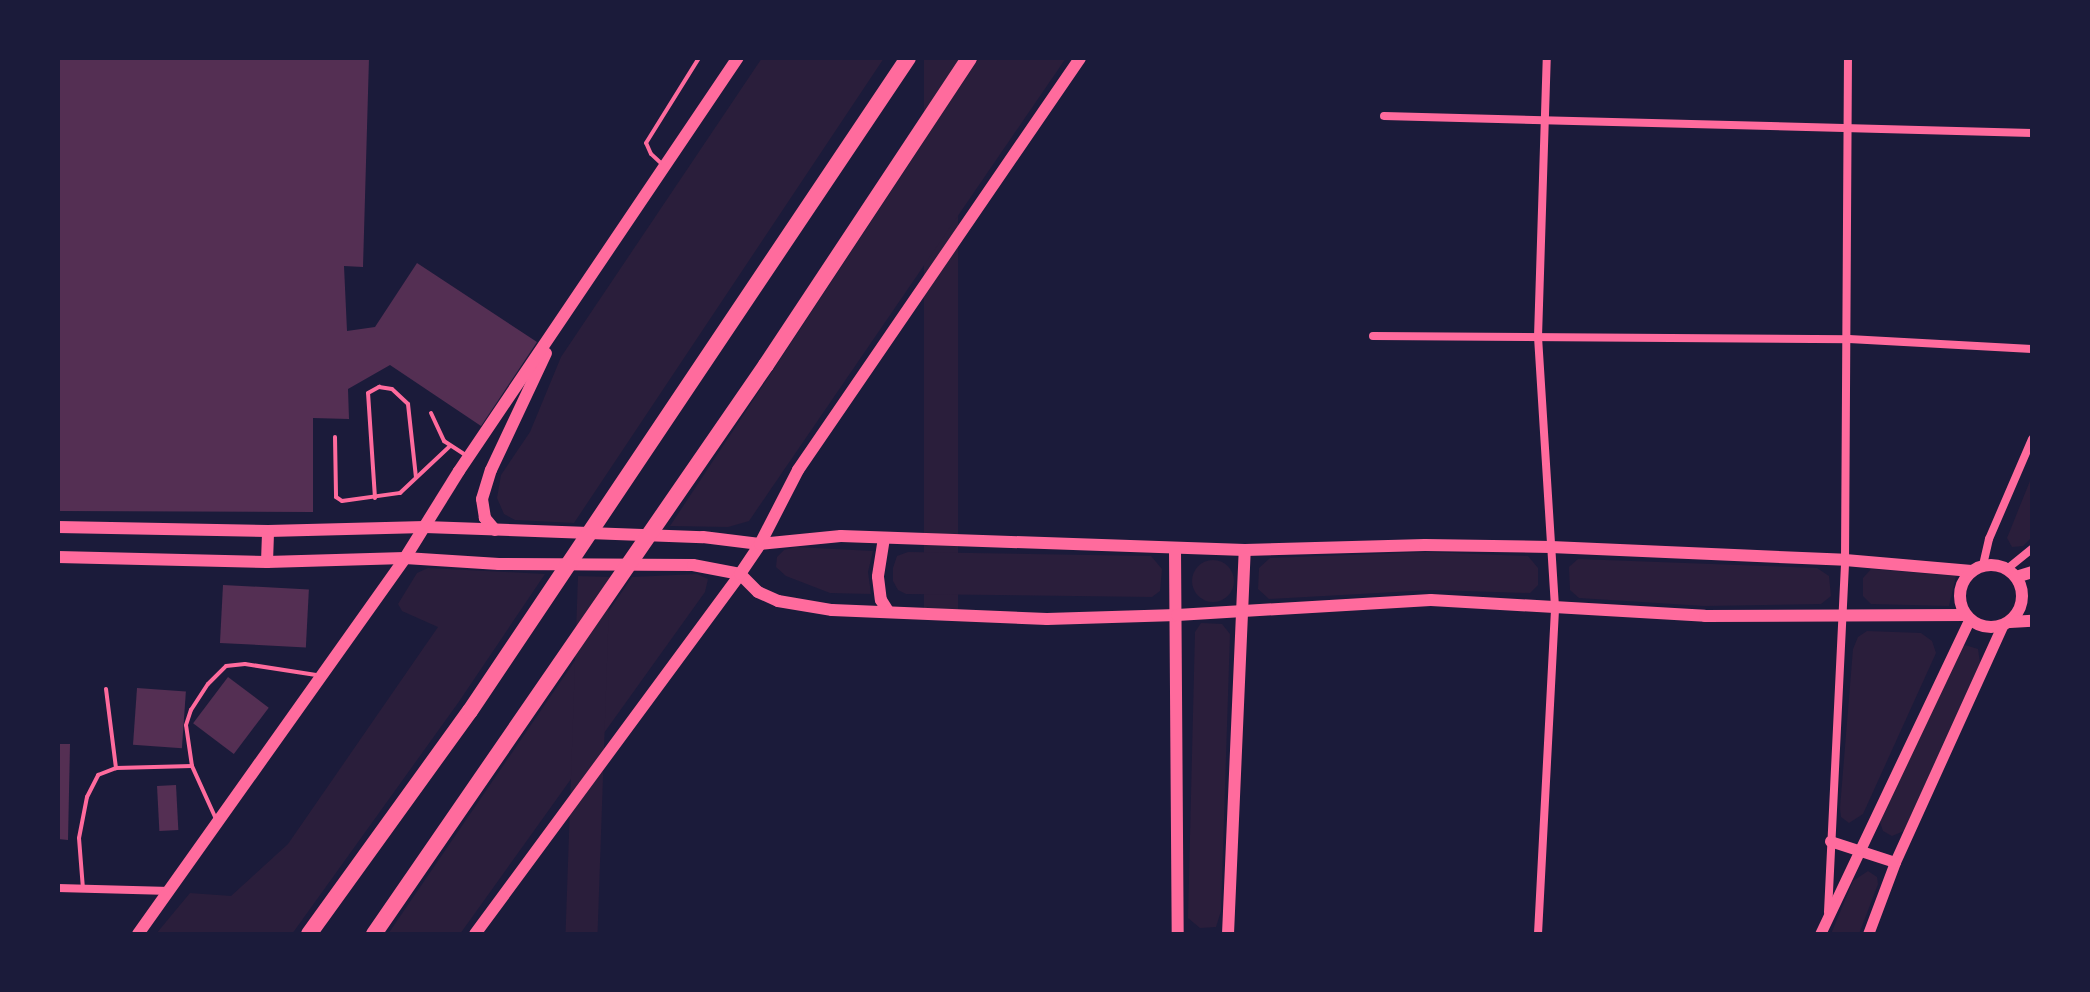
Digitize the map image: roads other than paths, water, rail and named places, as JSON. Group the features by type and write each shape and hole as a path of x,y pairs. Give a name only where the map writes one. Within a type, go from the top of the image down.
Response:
{"highway":[{"path":"309,934 470,711 908,58"},
{"path":"374,934 757,378 969,58"}],"main road":[{"path":"138,934 405,558 469,457 738,58"},
{"path":"475,934 740,574 760,544 798,470 1080,58"},
{"path":"499,530 485,518 482,499 491,470 573,301"},
{"path":"58,527 268,531 425,527 703,537 760,544 841,536 1175,549 1425,545 1551,547 2032,572"},
{"path":"267,562 268,531"},
{"path":"884,538 878,577 881,600 888,611"},
{"path":"1175,549 1178,934"},
{"path":"1228,934 1245,550"},
{"path":"58,557 267,562 405,558 499,564 693,565 740,574 758,592 778,601 832,610 1047,619 1177,615 1431,600 1705,616 1968,618 1987,628 2032,621"},
{"path":"1968,618 1959,597 1965,578 1978,568"},
{"path":"2006,624 2022,601 2012,573"}],"street":[{"path":"1538,934 1555,607 1538,337 1547,58"},
{"path":"1827,917 1844,616 1849,339 1848,58"},
{"path":"1384,116 2032,133"},
{"path":"1373,336 1849,339 2032,349"},
{"path":"1978,568 2032,439"},
{"path":"2012,573 2032,549"},
{"path":"1820,934 1968,618"},
{"path":"1868,934 1895,862 2006,624"},
{"path":"1830,841 1895,862"},
{"path":"58,888 171,891"}],"lane":[{"path":"665,167 651,154 646,143 699,58"},
{"path":"375,498 368,393 379,387 392,389 408,404 416,478"},
{"path":"431,413 450,446 469,457"},
{"path":"335,437 336,497 342,501 400,493 450,446"},
{"path":"219,824 192,766 186,725 191,710 208,684 226,666 245,664 323,676"},
{"path":"106,689 116,768"},
{"path":"83,889 79,838 87,797 98,775 116,768 192,766"}]}
